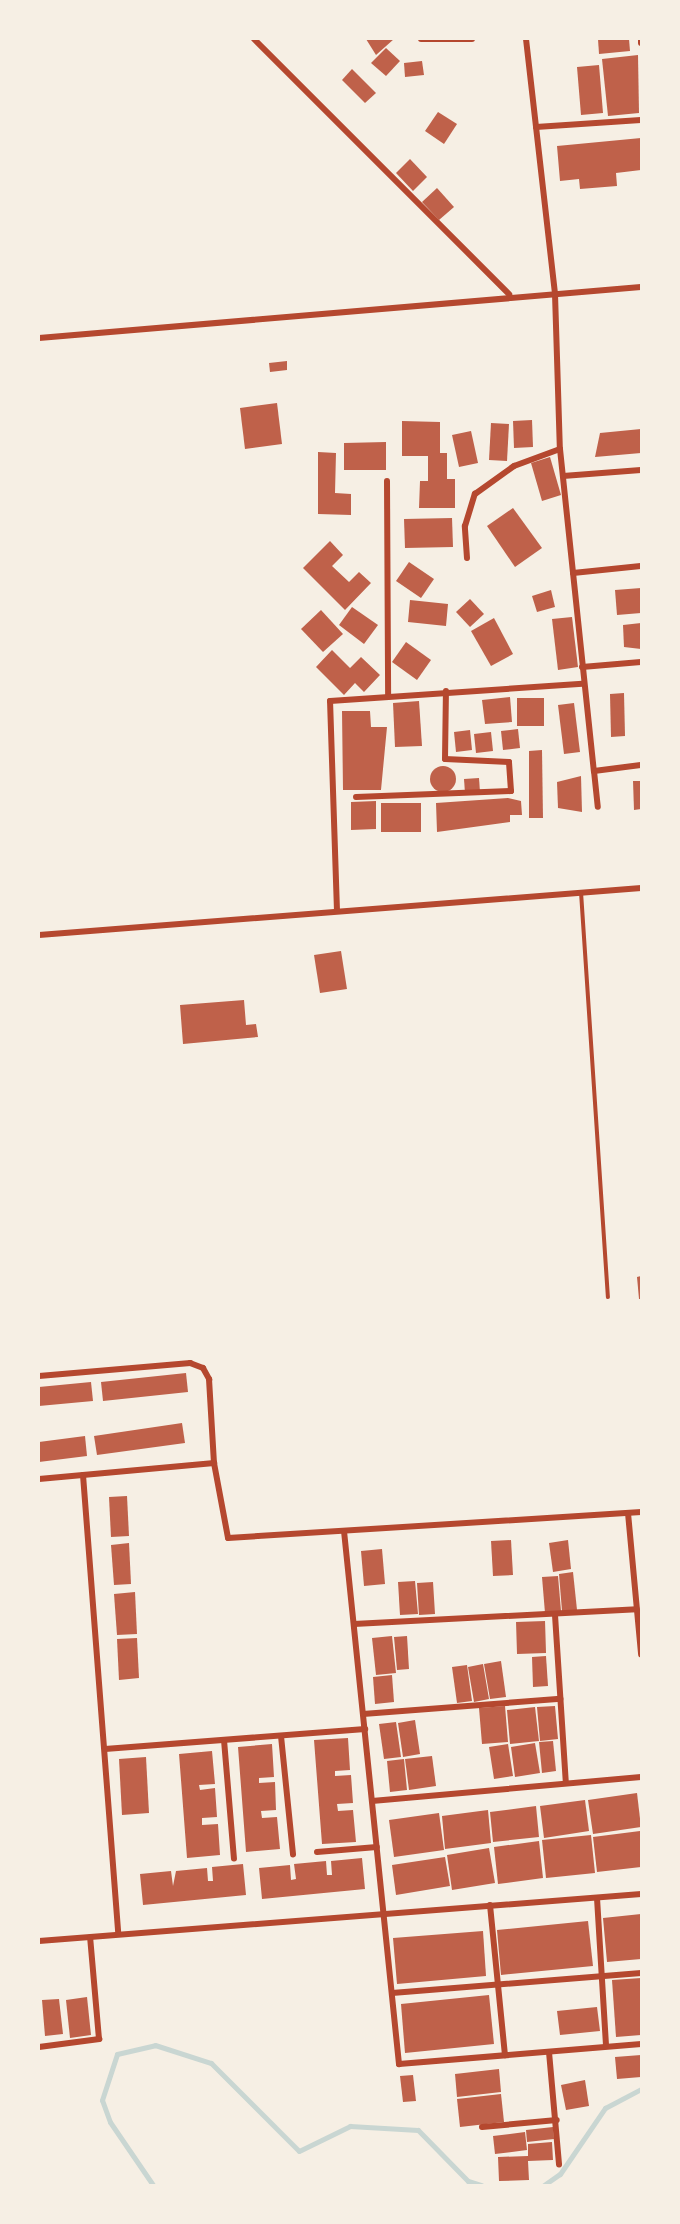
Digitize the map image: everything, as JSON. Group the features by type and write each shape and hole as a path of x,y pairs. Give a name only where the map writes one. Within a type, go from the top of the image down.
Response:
{"street":[{"path":"254,39 509,294"},
{"path":"421,39 472,39"},
{"path":"526,39 555,294 560,449 582,684 598,807"},
{"path":"536,127 641,120"},
{"path":"39,338 509,294 555,294 641,287"},
{"path":"467,558 465,526 475,494 514,466 560,449"},
{"path":"563,476 641,470"},
{"path":"387,481 388,696"},
{"path":"573,573 641,566"},
{"path":"582,667 641,662"},
{"path":"337,911 330,701 446,691 582,684"},
{"path":"356,797 511,791 509,762 445,759 446,691"},
{"path":"594,771 641,765"},
{"path":"39,935 641,888"},
{"path":"39,1376 190,1363 202,1368 209,1379 214,1463 228,1538 641,1512"},
{"path":"39,1479 214,1463"},
{"path":"83,1475 118,1934"},
{"path":"628,1513 641,1654"},
{"path":"344,1531 399,2064 641,2044"},
{"path":"354,1624 637,1609"},
{"path":"555,1615 566,1783"},
{"path":"363,1714 560,1699"},
{"path":"105,1749 365,1729"},
{"path":"281,1736 292,1854"},
{"path":"224,1740 234,1859"},
{"path":"372,1801 641,1777"},
{"path":"317,1852 377,1847"},
{"path":"39,1941 641,1894"},
{"path":"597,1898 606,2046"},
{"path":"490,1905 505,2055"},
{"path":"39,2047 99,2039 90,1937"},
{"path":"392,1992 641,1973"},
{"path":"549,2052 557,2120 559,2164"},
{"path":"482,2127 557,2120"}],"lane":[{"path":"580,891 608,1297"}],"building":[{"path":"366,39 394,39 376,55"},
{"path":"598,39 629,39 630,51 599,54"},
{"path":"386,48 400,61 386,76 371,63"},
{"path":"638,55 639,113 608,116 602,59"},
{"path":"422,61 424,75 405,77 404,63"},
{"path":"599,65 603,113 581,115 577,67"},
{"path":"352,69 376,93 365,103 342,80"},
{"path":"438,112 457,124 444,144 425,131"},
{"path":"641,138 641,170 616,173 617,186 580,189 579,179 560,181 557,146"},
{"path":"410,159 427,177 413,191 396,173"},
{"path":"437,188 454,207 439,220 422,202"},
{"path":"287,361 287,370 270,372 269,363"},
{"path":"277,403 282,444 245,449 240,408"},
{"path":"532,420 533,447 514,448 513,421"},
{"path":"402,421 440,422 440,453 447,453 447,479 455,479 455,508 419,508 420,481 428,481 428,456 402,456"},
{"path":"491,423 509,424 507,461 489,460"},
{"path":"641,429 641,453 595,457 600,433"},
{"path":"471,431 478,463 459,467 452,435"},
{"path":"386,442 386,470 344,470 344,443"},
{"path":"318,452 336,453 335,493 351,494 351,515 318,514"},
{"path":"550,457 561,495 542,501 531,463"},
{"path":"513,508 542,548 515,567 487,526"},
{"path":"452,518 453,547 405,548 404,519"},
{"path":"330,541 343,555 332,566 349,582 359,572 371,583 345,610 303,568"},
{"path":"409,562 434,579 421,598 396,581"},
{"path":"641,588 641,613 617,615 615,590"},
{"path":"551,590 555,607 537,612 532,596"},
{"path":"470,599 484,614 470,627 456,612"},
{"path":"410,600 448,604 446,626 408,622"},
{"path":"352,607 378,625 364,644 339,625"},
{"path":"321,610 343,634 323,652 301,629"},
{"path":"572,617 578,667 558,670 552,619"},
{"path":"494,618 513,654 491,666 471,631"},
{"path":"641,623 641,649 624,647 623,625"},
{"path":"406,642 431,660 417,680 392,662"},
{"path":"332,650 350,668 361,657 380,675 364,692 355,683 344,695 316,667"},
{"path":"624,693 625,736 611,737 610,694"},
{"path":"510,697 512,722 485,724 482,700"},
{"path":"517,698 544,698 544,726 517,726"},
{"path":"419,701 422,746 395,747 393,703"},
{"path":"574,703 580,752 564,754 558,705"},
{"path":"342,711 370,711 371,727 387,727 381,790 343,790"},
{"path":"518,729 520,748 503,750 501,731"},
{"path":"470,730 472,750 456,752 454,732"},
{"path":"491,732 493,751 476,753 474,734"},
{"path":"542,750 543,818 529,818 529,751"},
{"path":"443,766 452,770 456,779 452,788 443,792 434,788 430,779 434,770"},
{"path":"581,776 582,812 558,808 557,782"},
{"path":"479,778 480,792 465,793 464,779"},
{"path":"633,781 641,781 641,809 634,810"},
{"path":"508,798 521,801 522,815 510,815 510,822 437,832 436,803"},
{"path":"376,801 376,829 351,830 351,802"},
{"path":"381,803 421,803 421,832 381,832"},
{"path":"341,951 347,989 320,993 314,955"},
{"path":"244,1000 246,1025 256,1024 258,1037 183,1044 180,1005"},
{"path":"641,1276 641,1299 639,1299 637,1277"},
{"path":"186,1373 188,1392 103,1401 101,1382"},
{"path":"91,1382 93,1401 39,1406 39,1387"},
{"path":"182,1423 185,1443 97,1455 94,1436"},
{"path":"85,1436 87,1456 39,1462 39,1442"},
{"path":"127,1496 129,1536 111,1537 109,1497"},
{"path":"511,1540 513,1575 493,1576 491,1541"},
{"path":"568,1540 571,1569 553,1572 549,1543"},
{"path":"129,1543 131,1584 114,1585 111,1545"},
{"path":"382,1549 385,1584 364,1586 361,1551"},
{"path":"573,1572 577,1610 562,1611 559,1574"},
{"path":"558,1576 561,1611 545,1613 542,1577"},
{"path":"415,1581 418,1614 400,1615 398,1582"},
{"path":"433,1582 435,1614 419,1615 417,1583"},
{"path":"135,1592 137,1634 117,1635 114,1594"},
{"path":"545,1621 546,1653 517,1654 516,1622"},
{"path":"392,1636 396,1673 376,1675 372,1638"},
{"path":"407,1636 409,1669 397,1670 394,1637"},
{"path":"137,1638 139,1678 119,1680 117,1639"},
{"path":"546,1656 548,1686 533,1687 532,1657"},
{"path":"501,1661 506,1697 490,1699 484,1664"},
{"path":"483,1664 489,1699 474,1702 468,1667"},
{"path":"467,1665 472,1701 457,1703 452,1667"},
{"path":"392,1675 394,1702 375,1704 373,1677"},
{"path":"505,1706 508,1742 482,1744 479,1708"},
{"path":"555,1706 558,1739 540,1741 537,1707"},
{"path":"535,1707 539,1741 510,1744 507,1710"},
{"path":"415,1720 420,1754 403,1757 398,1723"},
{"path":"396,1722 401,1757 384,1759 379,1724"},
{"path":"348,1738 350,1770 335,1771 335,1776 351,1775 353,1803 337,1804 338,1811 353,1810 356,1842 322,1844 314,1740"},
{"path":"553,1741 556,1771 542,1773 539,1742"},
{"path":"535,1743 540,1773 515,1777 511,1747"},
{"path":"272,1744 274,1777 259,1778 259,1783 275,1782 276,1810 261,1811 262,1818 277,1817 280,1849 246,1852 238,1747"},
{"path":"508,1744 513,1776 494,1779 489,1747"},
{"path":"212,1751 215,1784 199,1785 200,1790 215,1788 217,1817 202,1818 202,1825 218,1824 220,1855 187,1858 179,1754"},
{"path":"432,1756 436,1786 409,1790 405,1759"},
{"path":"146,1757 149,1813 122,1815 119,1759"},
{"path":"404,1759 407,1790 390,1792 387,1761"},
{"path":"637,1793 641,1827 593,1834 588,1800"},
{"path":"585,1800 589,1831 544,1838 540,1806"},
{"path":"536,1806 539,1837 493,1842 490,1812"},
{"path":"488,1810 491,1843 445,1849 442,1816"},
{"path":"439,1813 444,1850 394,1857 389,1820"},
{"path":"640,1831 641,1867 597,1872 593,1837"},
{"path":"591,1835 595,1873 546,1878 542,1840"},
{"path":"539,1841 543,1878 498,1884 494,1847"},
{"path":"489,1848 495,1883 452,1890 447,1855"},
{"path":"445,1857 450,1886 396,1895 392,1865"},
{"path":"362,1858 365,1889 262,1899 259,1868 290,1865 291,1880 296,1879 294,1864 326,1861 327,1875 332,1875 331,1861"},
{"path":"243,1864 246,1895 143,1905 140,1874 171,1871 173,1886 176,1871 207,1868 208,1881 213,1881 212,1867"},
{"path":"641,1914 641,1959 607,1962 603,1918"},
{"path":"588,1921 593,1966 501,1975 497,1930"},
{"path":"483,1931 486,1976 397,1984 393,1938"},
{"path":"641,1978 641,2035 616,2037 612,1980"},
{"path":"489,1995 494,2044 405,2053 401,2004"},
{"path":"87,1997 91,2035 70,2038 66,2000"},
{"path":"59,1999 63,2034 45,2036 42,2000"},
{"path":"597,2007 600,2031 560,2035 557,2011"},
{"path":"641,2055 641,2077 617,2079 615,2057"},
{"path":"499,2069 501,2092 457,2097 455,2074"},
{"path":"413,2075 416,2101 403,2102 400,2076"},
{"path":"585,2080 589,2106 566,2110 561,2085"},
{"path":"501,2094 504,2122 460,2127 457,2099"},
{"path":"553,2127 554,2139 527,2142 526,2130"},
{"path":"525,2132 527,2150 495,2154 493,2136"},
{"path":"552,2142 553,2160 528,2161 529,2180 499,2181 498,2157 528,2156 528,2144"}],"waterway":[{"path":"153,2185 110,2122 102,2100 117,2054 155,2045 211,2063 299,2151 350,2126 418,2130 468,2181 481,2185"},
{"path":"544,2185 560,2174 605,2108 641,2089"}]}
